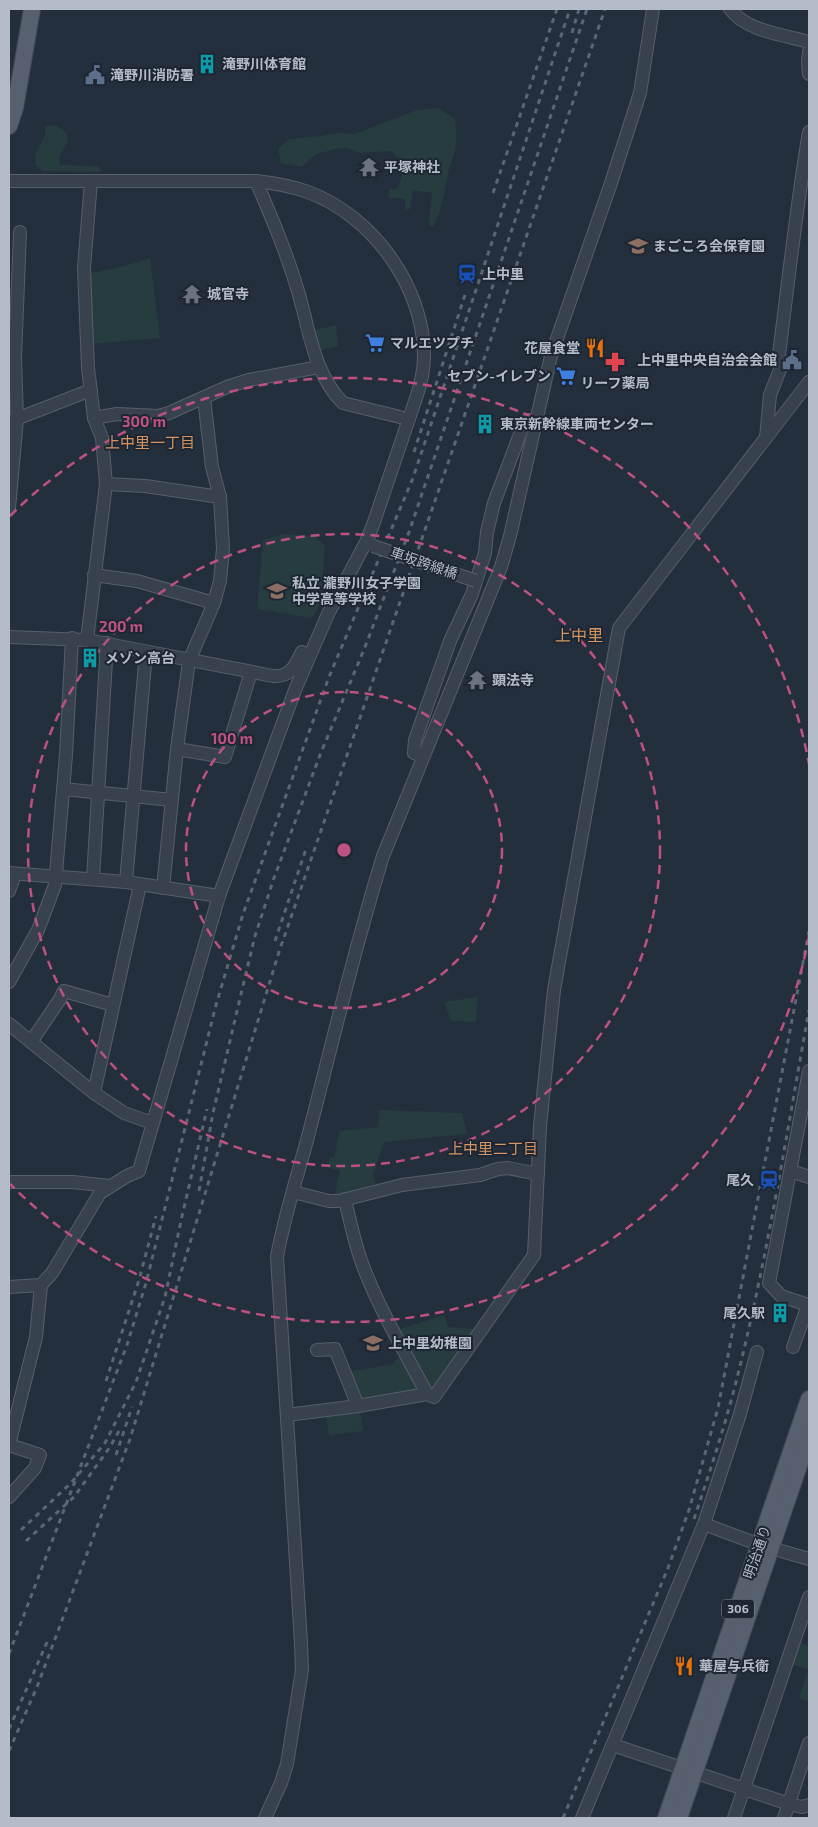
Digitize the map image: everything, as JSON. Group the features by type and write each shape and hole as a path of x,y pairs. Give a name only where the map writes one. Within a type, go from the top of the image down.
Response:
{"main road":[{"path":"9,86 21,9"},
{"path":"9,126 15,108 32,9"},
{"name":"明治通り","path":"766,1547 809,1399"},
{"name":"明治通り","path":"666,1818 689,1770 766,1547 809,1436"},
{"name":"明治通り","path":"679,1818 689,1770"}],"street":[{"path":"265,1818 281,1783 287,1764 302,1670 277,1257 282,1232 382,856 496,580 510,536 551,356 640,93 653,9"},
{"path":"735,11 741,21 809,42"},
{"path":"809,52 809,74"},
{"path":"766,439 770,395 780,367 778,362 805,186 809,132"},
{"path":"9,181 256,181 283,185 309,192 345,211 364,226 381,244 393,261 407,286 416,311 421,328 424,358 420,386 377,514 370,544 328,614 295,690 220,896 139,1171 100,1193 52,1273 41,1285 36,1337 9,1445 40,1455 35,1468 9,1497"},
{"path":"87,640 106,484 102,438 94,418 88,368 84,268 91,181"},
{"path":"256,181 297,287 319,367 343,403 400,417"},
{"path":"9,508 20,232"},
{"path":"94,418 117,414 158,416 169,413 226,387 249,380 319,367"},
{"path":"287,1415 358,1406 427,1394 434,1397 534,1256 540,1126 554,990 619,628 809,382"},
{"path":"13,420 91,390"},
{"path":"163,888 177,749 189,660 214,603 220,581 223,548 220,497 212,467 204,398"},
{"path":"422,756 414,753 415,740 450,641 472,594 485,554 494,503 526,420 536,420"},
{"path":"106,484 145,486 220,497"},
{"name":"車坂跨線橋","path":"370,544 476,581"},
{"path":"94,575 144,583 214,603"},
{"path":"9,637 87,640 250,672 280,676 290,672 296,666 314,626 328,614"},
{"path":"9,982 38,930 55,885 64,789 72,638"},
{"path":"93,880 107,643"},
{"path":"126,882 146,652"},
{"path":"177,749 225,756 250,672"},
{"path":"64,789 172,800"},
{"path":"9,891 12,873 126,882 220,896"},
{"path":"94,1093 140,885"},
{"path":"31,1042 64,991 113,1005"},
{"path":"9,1024 94,1093 124,1113 152,1123"},
{"path":"793,1346 806,1321 808,1306 781,1296 769,1283 809,1071"},
{"path":"293,1192 329,1201 402,1185 480,1175 498,1169 508,1168 538,1174"},
{"path":"791,1171 809,1177"},
{"path":"9,1182 74,1182 110,1186"},
{"path":"345,1199 359,1255 369,1282 427,1394"},
{"path":"9,1287 41,1285"},
{"path":"317,1350 335,1349 358,1406"},
{"path":"582,1818 704,1524 738,1423 757,1352"},
{"path":"9,1393 22,1395"},
{"path":"704,1524 766,1547 809,1560"},
{"path":"734,1818 809,1597"},
{"path":"784,1818 809,1743"},
{"path":"613,1745 789,1804 809,1805"}],"green space":[{"path":"439,108 455,119 456,142 441,208 432,227 429,226 432,193 413,190 410,209 405,209 405,200 389,198 389,189 397,189 402,174 398,159 391,151 359,153 348,148 335,149 317,154 301,167 281,163 278,149 289,139 339,133 355,134 417,110"},
{"path":"56,125 67,134 68,142 59,157 60,165 98,166 101,170 99,172 43,171 36,165 35,155 45,135 45,126"},
{"path":"150,258 160,338 90,344 86,274 125,266"},
{"path":"336,325 338,346 317,351 311,331"},
{"path":"283,534 314,536 325,546 321,603 312,618 257,609 263,540"},
{"path":"478,997 476,1022 451,1021 444,1002"},
{"path":"379,1110 462,1113 467,1134 384,1142 373,1174 376,1187 334,1198 340,1170 328,1168 330,1157 334,1157 340,1131 378,1127"},
{"path":"444,1315 448,1327 475,1329 435,1391 430,1389 397,1330"},
{"path":"402,1358 420,1388 417,1393 359,1403 346,1372 395,1364 395,1360"},
{"path":"360,1411 363,1431 329,1435 326,1416"},
{"path":"798,1643 809,1646 809,1702 799,1698 808,1669 791,1664"}],"railway":[{"path":"493,193 557,9"},
{"path":"9,1654 127,1345 146,1283 216,1005 243,914 329,677 413,478 570,9"},
{"path":"572,33 579,9"},
{"path":"199,1191 213,1113 241,994 255,936 274,878 320,755 365,647 409,532 587,9"},
{"path":"9,1751 37,1687 130,1439 279,952 605,9"},
{"path":"414,452 465,295"},
{"path":"275,941 307,846"},
{"path":"563,1818 668,1568 689,1510 718,1408 809,931"},
{"path":"694,1519 728,1411 749,1329 759,1284 809,1010"},
{"path":"21,1530 71,1483 105,1443 136,1382 165,1297 207,1109"},
{"path":"106,1381 139,1280 156,1216"},
{"path":"116,1455 132,1407"},
{"path":"26,1541 74,1497 110,1447 119,1431"},
{"path":"9,1729 48,1640"}],"place":[{"name":"滝野川体育館","path":"207,64"},
{"name":"滝野川消防署","path":"95,75"},
{"name":"平塚神社","path":"369,167"},
{"name":"まごころ会保育園","path":"638,246"},
{"name":"上中里","path":"467,274"},
{"name":"城官寺","path":"192,294"},
{"name":"マルエツプチ","path":"375,343"},
{"name":"花屋食堂","path":"595,348"},
{"name":"上中里中央自治会会館","path":"792,360"},
{"name":"リーフ薬局","path":"615,362"},
{"name":"セブン-イレブン","path":"566,376"},
{"name":"東京新幹線車両センター","path":"485,424"},
{"name":"私立 瀧野川女子学園 中学高等学校","path":"277,591"},
{"name":"メゾン高台","path":"90,658"},
{"name":"顕法寺","path":"477,680"},
{"name":"尾久","path":"769,1180"},
{"name":"尾久駅","path":"780,1313"},
{"name":"上中里幼稚園","path":"373,1343"},
{"name":"華屋与兵衛","path":"684,1666"}],"district":[{"name":"上中里一丁目","path":"150,443"},
{"name":"上中里","path":"579,635"},
{"name":"上中里二丁目","path":"493,1149"}]}
